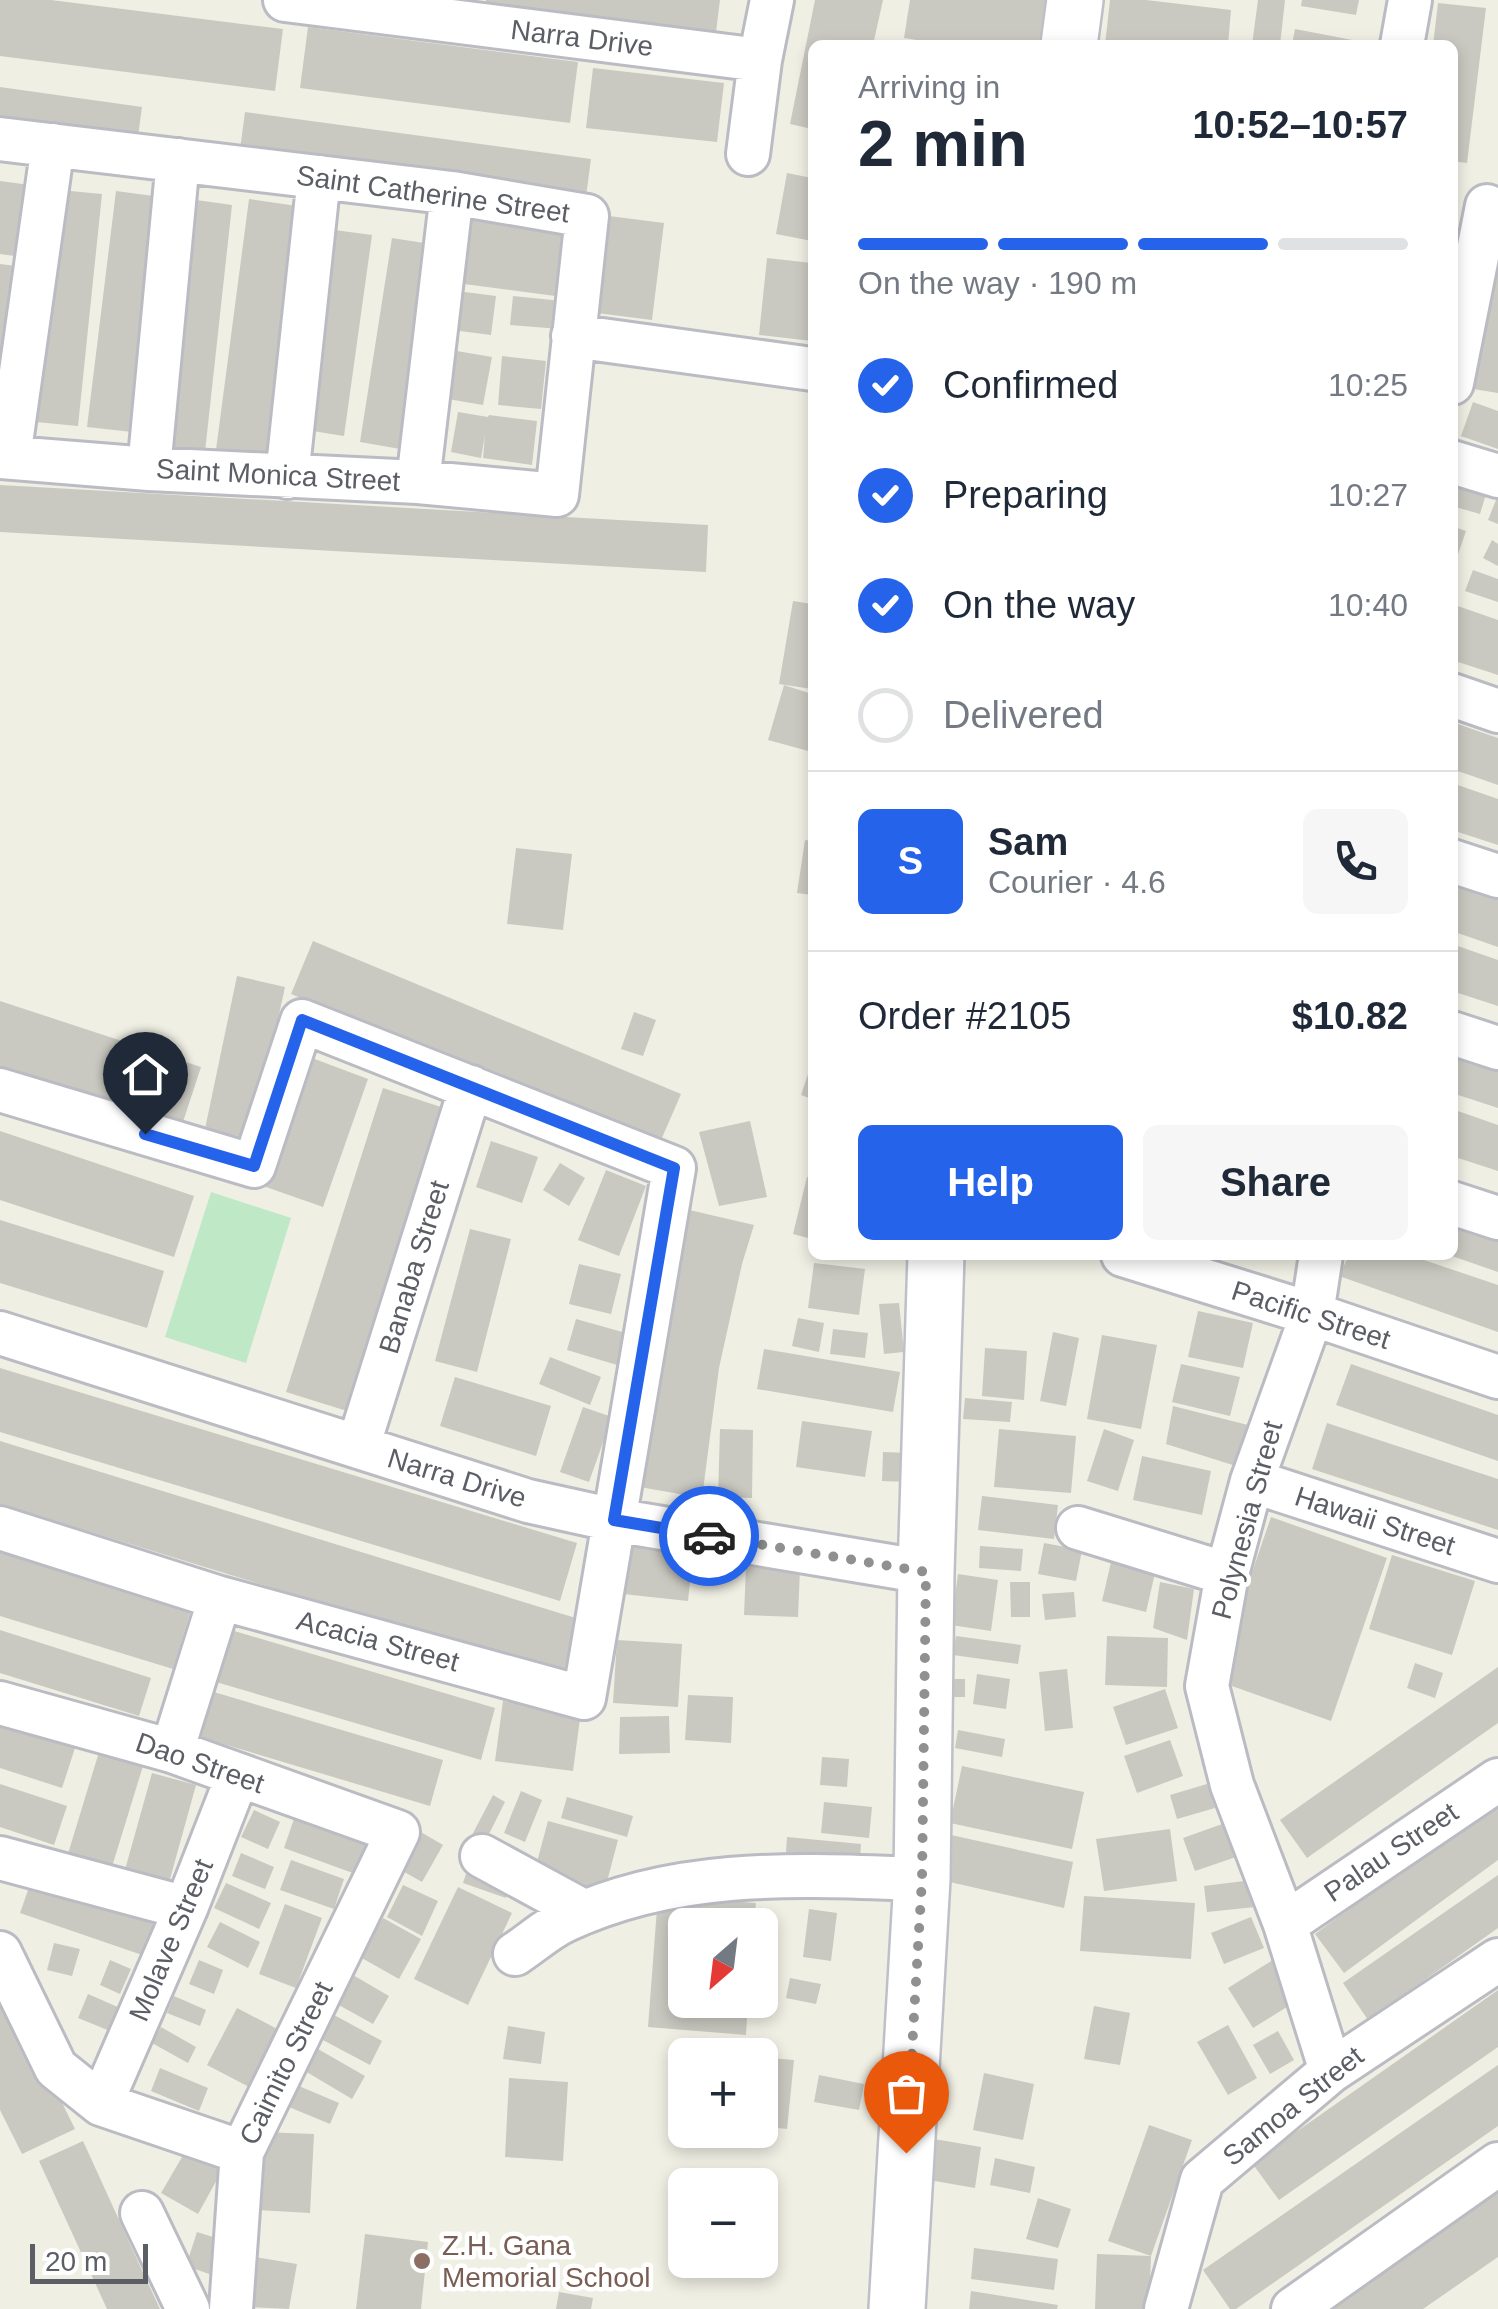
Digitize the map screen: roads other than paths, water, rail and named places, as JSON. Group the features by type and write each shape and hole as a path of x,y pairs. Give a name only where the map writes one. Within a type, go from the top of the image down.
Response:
{"main road":[{"path":"1070,40 1075,0"},
{"path":"898,2309 922,1879 936,1260"}],"street":[{"name":"Narra Drive","path":"285,0 760,60"},
{"path":"748,154 772,0"},
{"path":"1403,40 1410,0"},
{"name":"Saint Catherine Street","path":"0,139 452,193 587,216 557,496"},
{"path":"5,457 52,145"},
{"path":"149,469 178,160"},
{"path":"287,477 319,177"},
{"path":"418,482 452,193"},
{"path":"1458,343 1479,205"},
{"path":"573,336 808,368"},
{"name":"Saint Monica Street","path":"5,457 149,469 418,482 557,496"},
{"path":"1458,464 1498,476"},
{"path":"1458,697 1498,711"},
{"path":"1458,863 1498,876"},
{"path":"0,1090 254,1166 302,1020 674,1168 614,1520"},
{"path":"1458,1035 1498,1048"},
{"name":"Banaba Street","path":"358,1447 470,1087"},
{"path":"1458,1205 1498,1218"},
{"name":"Pacific Street","path":"1139,1260 1498,1377"},
{"name":"Polynesia Street","path":"1321,1260 1312,1314 1252,1481 1227,1574 1207,1686 1232,1785 1285,1924 1332,2070"},
{"name":"Narra Drive","path":"0,1333 528,1500 614,1520 926,1572"},
{"name":"Hawaii Street","path":"1252,1481 1498,1561"},
{"name":"Acacia Street","path":"0,1528 220,1598 584,1698 614,1520"},
{"path":"1078,1528 1227,1574"},
{"path":"172,1751 220,1598"},
{"name":"Dao Street","path":"0,1703 172,1751 398,1832"},
{"name":"Molave Street","path":"102,2104 238,1775"},
{"name":"Palau Street","path":"1285,1924 1498,1780"},
{"name":"Caimito Street","path":"231,2309 242,2152 398,1832"},
{"path":"482,1856 585,1912"},
{"path":"0,1858 186,1908"},
{"path":"515,1954 562,1921 655,1889 754,1876 922,1879"},
{"path":"0,1953 56,2068 102,2104 242,2152"},
{"name":"Samoa Street","path":"1166,2309 1202,2180 1332,2070 1498,1960"},
{"path":"1293,2309 1498,2164"},
{"path":"142,2213 188,2309"}],"place":[{"name":"Z.H. Gana Memorial School","path":"422,2261"}]}
